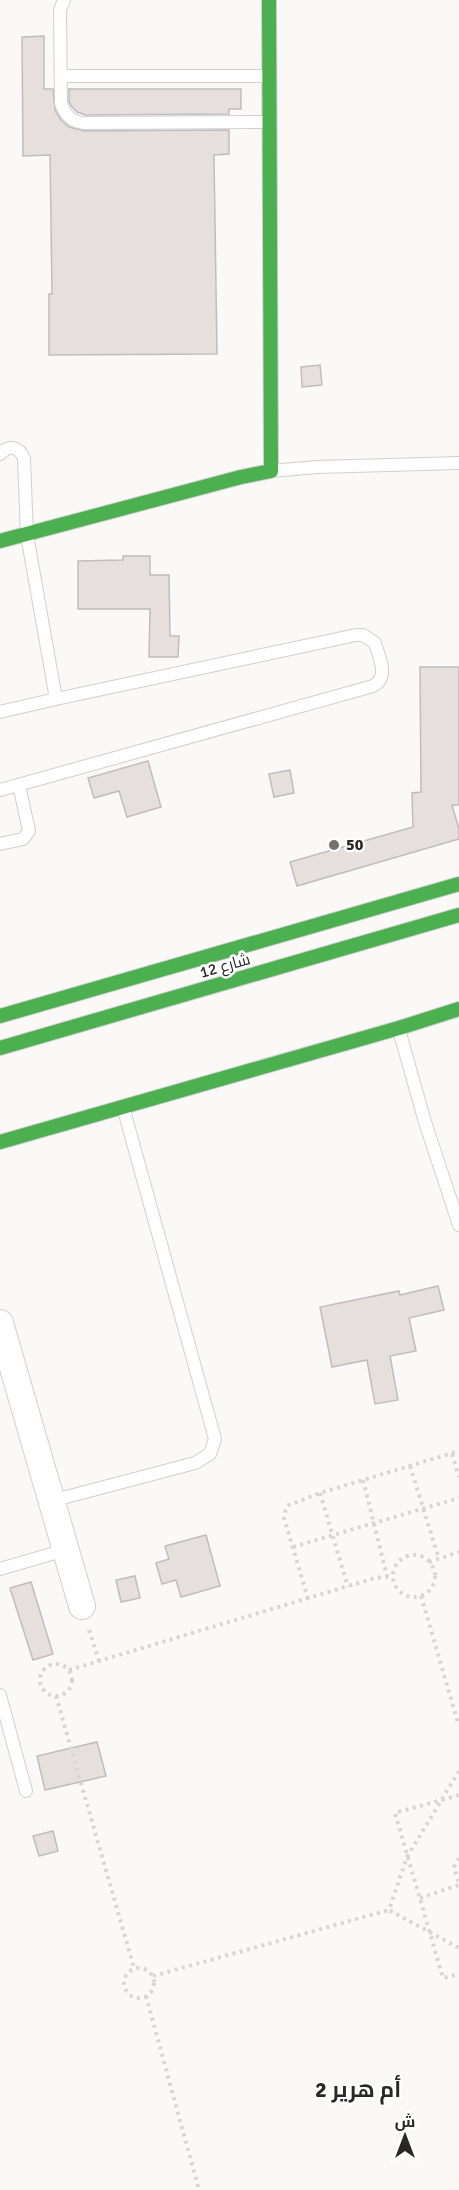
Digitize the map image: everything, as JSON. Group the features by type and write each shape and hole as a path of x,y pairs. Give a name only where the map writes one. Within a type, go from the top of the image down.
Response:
{"street":[{"path":"0,541 271,471 269,0"},
{"name":"شارع 12","path":"0,1016 459,884"},
{"name":"شارع 12","path":"0,1048 459,915"},
{"path":"0,1142 459,1009"},
{"path":"0,1323 82,1606"}],"lane":[{"path":"64,0 60,10 61,103 69,118 77,122 269,122"},
{"path":"61,76 269,76"},
{"path":"0,454 8,448 14,448 22,454 24,459 27,535 56,699"},
{"path":"271,471 317,467 459,463"},
{"path":"0,712 356,635 363,635 375,643 383,671 381,681 373,686 0,790"},
{"path":"0,844 23,839 29,831 19,785"},
{"path":"399,1028 459,1225"},
{"path":"51,1501 195,1462 210,1454 215,1438 123,1106"},
{"path":"0,1569 65,1550"},
{"path":"0,1695 26,1791"}],"path":[{"path":"308,1599 284,1518 286,1508 293,1502 320,1493 459,1452"},
{"path":"452,1454 459,1477"},
{"path":"410,1466 439,1559"},
{"path":"363,1480 387,1576"},
{"path":"320,1493 348,1587"},
{"path":"293,1547 459,1498"},
{"path":"429,1562 459,1552"},
{"path":"406,1557 422,1557 429,1562 435,1576 428,1591 421,1596 405,1595 394,1584 394,1568 399,1561 406,1557"},
{"path":"69,1670 348,1587 393,1576"},
{"path":"421,1596 459,1726"},
{"path":"82,1606 99,1661"},
{"path":"56,1664 69,1670 72,1684 63,1695 56,1696 44,1690 40,1683 40,1676 49,1666 56,1664"},
{"path":"56,1696 134,1968"},
{"path":"389,1910 407,1857 459,1771"},
{"path":"459,1795 395,1813 443,1978 459,1974"},
{"path":"420,1898 459,1884 454,1867 459,1858"},
{"path":"153,1976 389,1910 459,1948"},
{"path":"134,1968 145,1969 153,1976 153,1988 146,1996 135,1998 126,1991 124,1986 126,1975 134,1968"},
{"path":"146,1996 199,2190"}],"building":[{"path":"44,36 44,89 53,89 55,110 69,127 85,131 229,130 229,154 214,155 217,354 49,355 49,294 52,294 50,155 23,156 22,37"},
{"path":"69,89 241,89 241,109 229,109 229,114 86,115 77,112 72,107 69,102"},
{"path":"320,365 322,385 302,387 301,367"},
{"path":"123,556 150,556 150,575 169,575 170,636 179,636 178,657 149,657 150,609 78,609 78,561 123,560"},
{"path":"420,667 459,667 459,805 452,805 459,829 459,839 297,886 290,862 413,827 412,793 421,792"},
{"path":"148,761 161,807 127,817 119,791 94,798 88,778"},
{"path":"290,770 294,793 274,797 269,774"},
{"path":"438,1286 444,1310 409,1318 416,1351 390,1356 398,1400 375,1404 367,1360 332,1367 320,1307 399,1291 400,1295"},
{"path":"206,1535 220,1586 181,1597 176,1580 162,1584 156,1563 169,1559 165,1546"},
{"path":"135,1576 140,1598 121,1602 116,1580"},
{"path":"31,1582 53,1654 33,1660 10,1588"},
{"path":"97,1742 106,1776 45,1790 37,1756"},
{"path":"53,1831 58,1851 39,1856 33,1836"}],"traffic: fast":[{"path":"0,541 271,471 269,0"},
{"path":"0,1016 459,884"},
{"path":"0,1048 459,915"},
{"path":"0,1142 459,1009"}],"place":[{"name":"50","path":"334,845"}],"district":[{"name":"أم هرير 2","path":"358,2089"}]}
